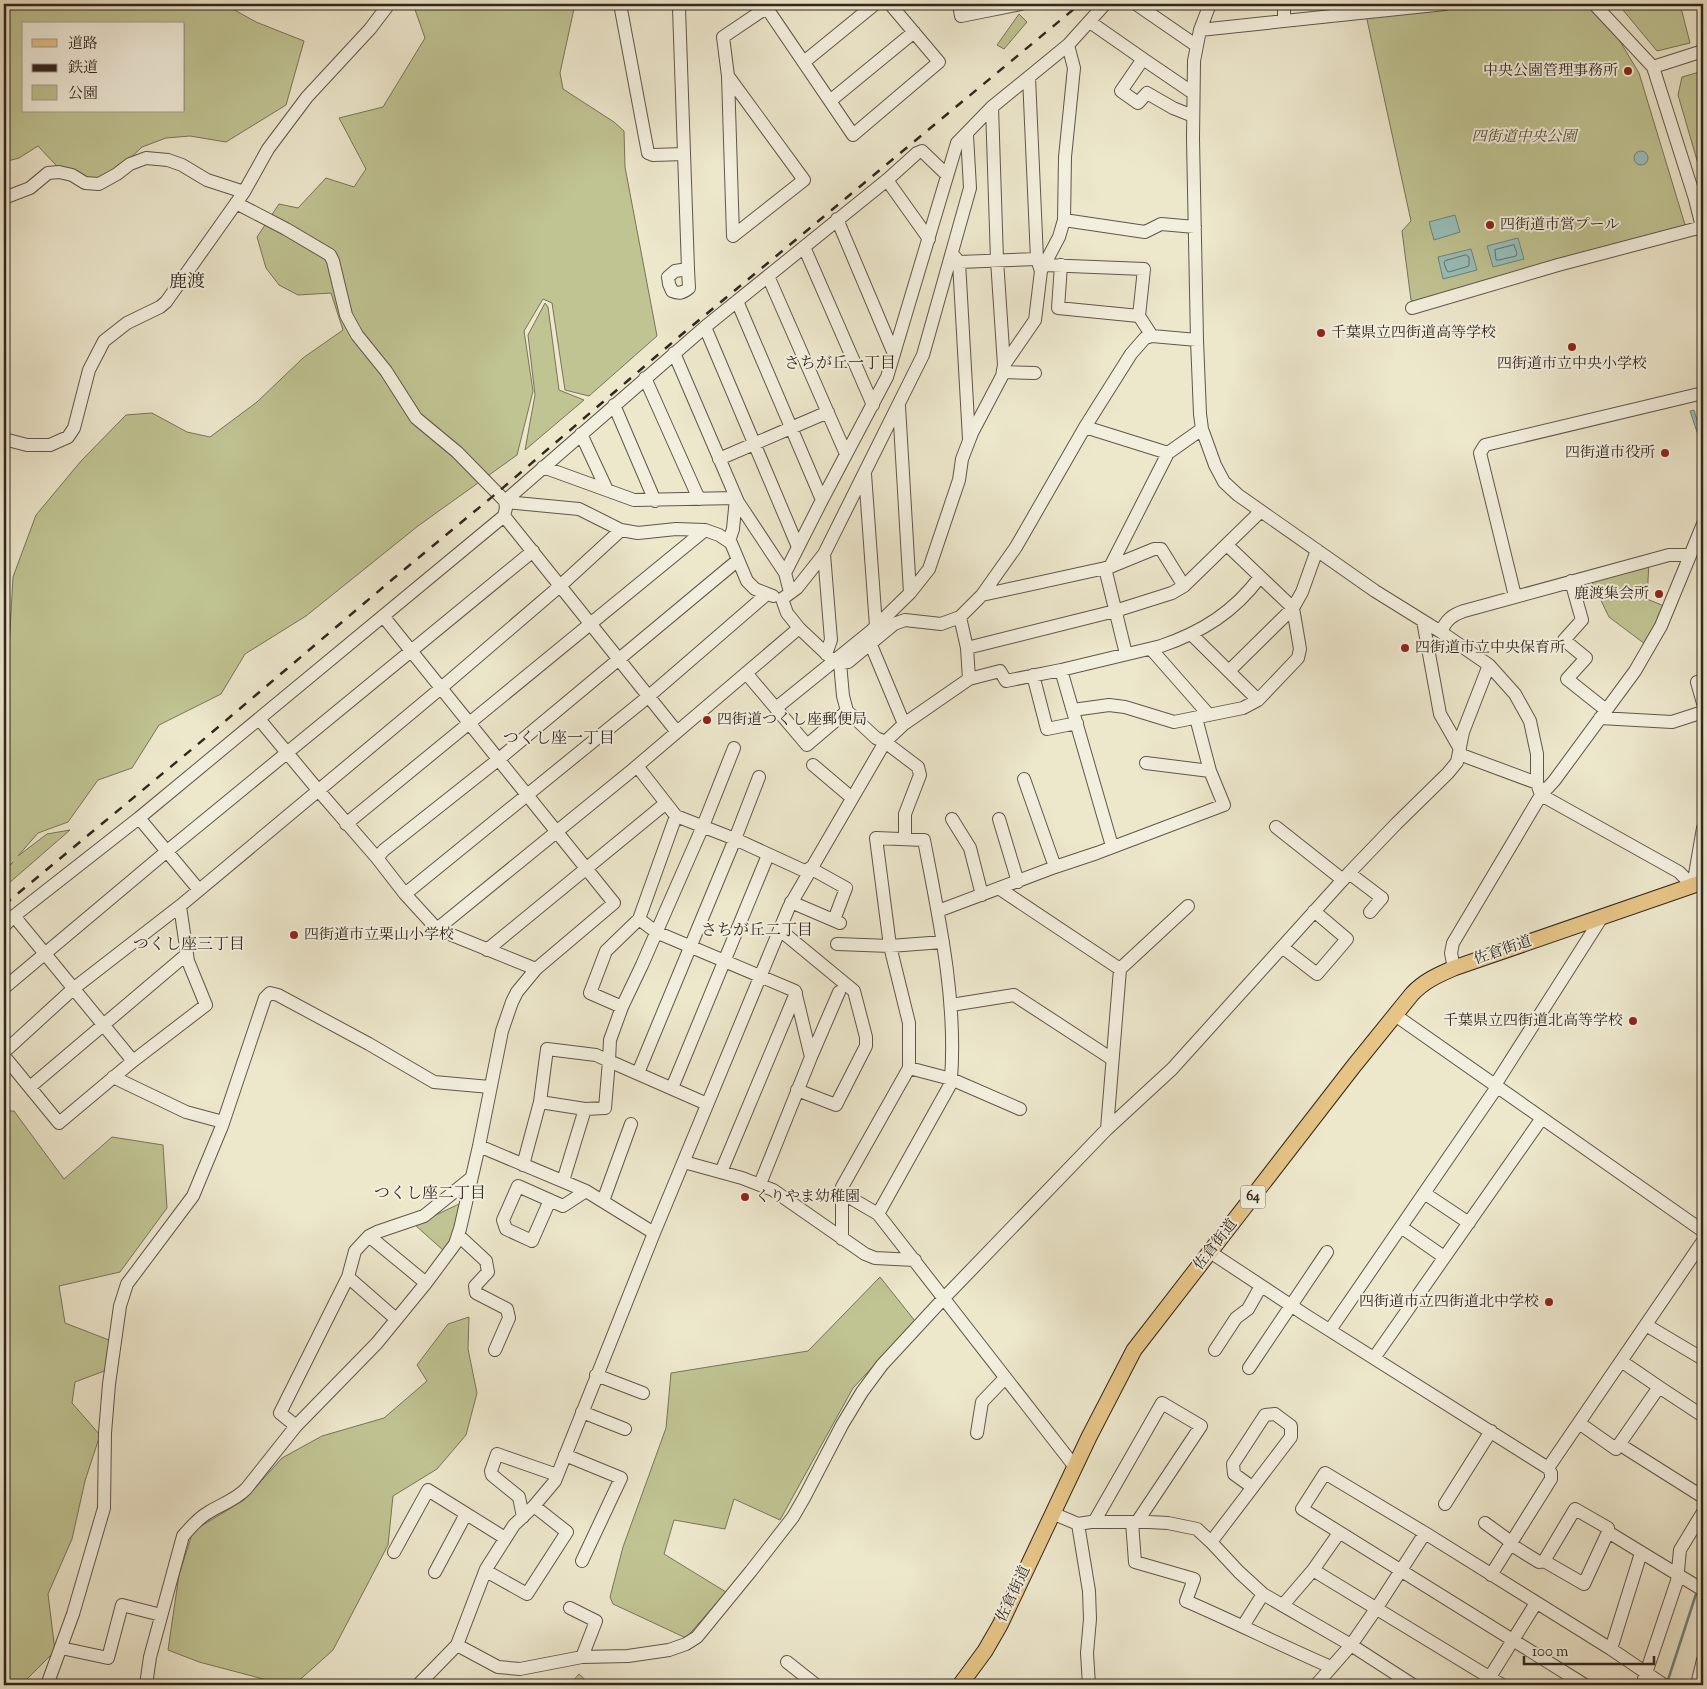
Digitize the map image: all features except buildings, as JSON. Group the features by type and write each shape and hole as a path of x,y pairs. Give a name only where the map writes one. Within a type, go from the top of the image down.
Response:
{"main road":[{"name":"佐倉街道","path":"960,1685 985,1651 1000,1625 1052,1513 1134,1350 1420,985 1430,978 1454,968 1698,884"}],"street":[{"path":"4,439 27,445 50,445 68,437 74,428 89,370 104,341 127,323 160,308 166,302 240,198 268,149 307,98 370,29 389,4"},
{"path":"620,4 648,153 653,155 684,154"},
{"path":"677,4 679,8 688,269"},
{"path":"804,62 875,4"},
{"path":"728,76 804,180 733,236 728,76 723,38 767,5 853,135 939,62 890,4"},
{"path":"959,4 961,16 1014,4"},
{"path":"1105,4 1068,45 980,117 957,143 888,377 785,573 787,614 799,628 833,659 848,662 894,624 905,620 941,624 960,616 982,595 1016,547 1085,427 1131,354 1145,338 1152,336 1197,340"},
{"path":"1136,4 1197,46"},
{"path":"1210,4 1200,30 1194,61 1193,116 1197,340 1202,429 1215,465 1224,482 1238,496 1375,592 1441,632 1489,665 1515,694 1530,721 1536,754 1539,789"},
{"path":"1284,4 1284,21"},
{"path":"1200,30 1380,8 1445,4"},
{"path":"1412,308 1558,265 1703,229 1653,68 1594,4"},
{"path":"1090,22 1194,93"},
{"path":"830,101 914,32"},
{"path":"1041,265 1059,237 1064,220 1065,157 1074,68 1068,45"},
{"path":"1653,68 1703,51"},
{"path":"1143,59 1121,92 1138,103 1146,93 1173,108 1193,116"},
{"path":"1003,368 1035,320 1041,265 1029,77"},
{"path":"776,708 833,659 850,649 876,626 910,593 929,569 959,480 962,459 969,441 1002,376 992,107"},
{"path":"4,198 30,188 48,173 59,172 72,175 85,183 98,184 117,174 130,164 146,158 168,160 182,165 240,198 286,229 330,255 346,315 351,326 386,371 416,418 457,452 505,501 579,509 621,530 638,533 676,529 705,530 719,534 731,543 747,581 755,589 767,594 786,596 797,588 824,554 924,355 955,258 970,188 966,134"},
{"path":"505,501 704,327 887,180 917,153 922,151 947,175"},
{"path":"887,180 929,239"},
{"path":"837,219 894,354"},
{"path":"1064,220 1145,232 1161,224 1195,227"},
{"path":"804,247 873,405"},
{"path":"955,258 1041,265 1144,269 1139,316 1152,336"},
{"path":"955,258 969,441"},
{"path":"1061,265 1058,308 1139,316"},
{"path":"768,276 846,454"},
{"path":"737,301 822,500"},
{"path":"704,327 798,547"},
{"path":"674,353 736,498 785,573"},
{"path":"1003,368 1035,373"},
{"path":"645,378 700,499"},
{"path":"1515,596 1480,453 1485,445 1703,393"},
{"path":"614,405 655,500"},
{"path":"899,405 910,593"},
{"path":"719,459 828,412"},
{"path":"1085,427 1168,453"},
{"path":"1126,654 1115,611 1108,567 1168,453 1202,429"},
{"path":"581,434 606,490"},
{"path":"544,467 634,500 736,498"},
{"path":"865,473 876,626"},
{"path":"729,541 733,530 736,498"},
{"path":"4,926 14,916 139,818 504,516 505,501"},
{"path":"967,648 1115,611 1172,593 1184,586 1260,512"},
{"path":"504,516 677,732"},
{"path":"1454,968 1451,953 1453,943 1539,789 1554,781 1635,671 1661,626 1703,526"},
{"path":"4,1052 73,989 180,906 441,688 560,586 621,530"},
{"path":"346,824 590,622 705,530"},
{"path":"1074,710 1109,705 1126,707 1174,722 1243,708 1258,700 1298,658 1300,649 1293,608 1227,545"},
{"path":"982,595 1108,567 1154,550 1162,549 1184,586"},
{"path":"1229,671 1293,608 1302,592 1317,550"},
{"path":"4,988 532,551"},
{"path":"824,554 833,659 847,711 876,738 918,768 920,775 905,814 905,838"},
{"path":"1441,632 1445,623 1454,614 1669,555 1690,555"},
{"path":"378,858 384,850 498,759 738,560"},
{"path":"418,1685 458,1645 486,1570 514,1525 534,1506 555,1481 706,1104 791,902 884,742 904,724 969,679 1000,672 1006,681 1061,670 1175,642 1209,624 1237,604 1260,577"},
{"path":"1572,581 1582,620 1564,640 1586,658 1567,679 1603,714 1672,722 1703,712"},
{"path":"405,894 648,696 767,594"},
{"path":"146,1685 150,1657 183,1536 209,1511 238,1497 246,1490 296,1426 376,1343 426,1283 455,1244 479,1146 490,1087 508,1010 517,992 536,969 614,902 383,616"},
{"path":"960,616 967,648 969,679"},
{"path":"1423,621 1440,714 1460,752 1539,789 1698,884 1703,828"},
{"path":"437,930 637,766 799,628"},
{"path":"1191,634 1258,700"},
{"path":"870,644 904,724"},
{"path":"1150,649 1209,715"},
{"path":"458,1645 498,1667 520,1669 582,1657 657,1653 686,1644 696,1637 751,1571 792,1517 842,1425 862,1392 882,1365 1106,1129 1172,1069 1346,877 1457,762 1463,732 1489,665"},
{"path":"1061,670 1112,846"},
{"path":"746,674 807,745 847,711"},
{"path":"1034,675 1047,729 1077,723"},
{"path":"1697,682 1703,703"},
{"path":"938,911 1224,805 1210,771 1196,718"},
{"path":"259,719 437,930 536,969"},
{"path":"540,1102 586,1109 605,1108 610,1040 622,1007 702,826 734,748"},
{"path":"1146,763 1210,771"},
{"path":"813,765 852,798"},
{"path":"637,766 676,816 735,839 768,855 809,870 846,888 837,921 791,902"},
{"path":"638,1073 759,777"},
{"path":"1024,779 1055,867"},
{"path":"487,950 666,803"},
{"path":"622,1007 590,993 606,951 639,919 676,816"},
{"path":"139,818 199,890"},
{"path":"952,819 970,848 982,895"},
{"path":"999,819 1018,882"},
{"path":"1276,827 1346,877 1382,898 1370,912"},
{"path":"842,1239 842,1187 909,1068 909,1023 890,946 876,838 905,838 924,840 938,911 952,1005 951,1079 950,1085 878,1214"},
{"path":"672,1088 768,855"},
{"path":"1000,889 1120,969"},
{"path":"4,1056 59,1123 133,1061 206,1005 188,961 180,906"},
{"path":"1106,1129 1120,969 1188,906"},
{"path":"1282,948 1317,974 1347,938 1314,912"},
{"path":"14,916 133,1061"},
{"path":"1330,1330 1496,1086 1602,917"},
{"path":"639,919 656,932 795,991 810,1057"},
{"path":"780,930 854,991 866,1037 866,1046 836,1105 797,1090"},
{"path":"837,944 890,946 943,942"},
{"path":"30,1087 187,954"},
{"path":"760,1184 810,1057 839,992"},
{"path":"47,1685 73,1614 104,1508 105,1433 109,1384 120,1306 127,1284 194,1196 223,1122 247,1048 266,998 270,993 315,1014 434,1082 490,1087"},
{"path":"721,1172 796,993"},
{"path":"952,1005 1014,995 1112,1059"},
{"path":"1395,1015 1703,1232"},
{"path":"524,1165 540,1102 548,1049 596,1055 706,1104"},
{"path":"909,1068 951,1079 1020,1109"},
{"path":"113,1078 186,1112 223,1122"},
{"path":"563,1181 586,1109"},
{"path":"1374,1358 1542,1118"},
{"path":"603,1201 631,1124"},
{"path":"479,1146 586,1191 654,1233"},
{"path":"684,1162 760,1184 773,1190 865,1254 875,1258 915,1260"},
{"path":"296,1426 280,1413 348,1277 356,1251 369,1236 393,1225 424,1216 470,1179"},
{"path":"550,1200 563,1206 586,1191"},
{"path":"842,1193 878,1214 1075,1467"},
{"path":"1424,1193 1468,1223"},
{"path":"1401,1227 1444,1257"},
{"path":"458,1235 486,1261 488,1272 475,1286 476,1293 507,1309 508,1318 495,1350"},
{"path":"369,1236 426,1283"},
{"path":"1548,1468 1703,1241"},
{"path":"1210,1252 1291,1306 1548,1468 1551,1473 1551,1479 1491,1575"},
{"path":"1249,1368 1327,1252"},
{"path":"348,1277 396,1319"},
{"path":"1215,1350 1236,1318 1248,1309 1261,1286"},
{"path":"1646,1325 1703,1359"},
{"path":"1621,1361 1703,1416"},
{"path":"596,1375 644,1393"},
{"path":"977,1433 982,1402 1005,1378"},
{"path":"1579,1423 1616,1449 1659,1387"},
{"path":"1094,1522 1162,1402 1201,1426 1135,1522 1135,1562 1194,1578 1186,1601 1331,1668"},
{"path":"582,1412 625,1429"},
{"path":"1211,1542 1291,1437 1291,1426 1275,1414 1265,1415 1233,1464 1234,1474 1252,1487"},
{"path":"1444,1504 1491,1431"},
{"path":"1619,1444 1703,1497"},
{"path":"523,1517 518,1497 492,1475 491,1471 497,1454 557,1475"},
{"path":"565,1455 621,1478 582,1561"},
{"path":"1585,1685 1302,1509 1325,1473 1611,1649 1644,1680 1664,1685"},
{"path":"394,1552 428,1490 505,1538"},
{"path":"486,1570 527,1594 567,1532 534,1506"},
{"path":"1544,1561 1575,1509 1608,1528 1608,1532 1640,1553 1700,1588"},
{"path":"1644,1680 1677,1581 1680,1550 1703,1512"},
{"path":"1052,1513 1078,1524 1094,1522 1160,1522 1187,1526 1197,1530 1263,1594 1351,1645 1413,1685"},
{"path":"435,1572 466,1514"},
{"path":"1485,1523 1507,1538 1510,1544 1539,1562 1544,1561 1584,1584 1608,1532"},
{"path":"1078,1524 1090,1604 1087,1653 1090,1685"},
{"path":"1283,1605 1339,1533"},
{"path":"1317,1685 1351,1645 1425,1534"},
{"path":"1611,1649 1640,1553"},
{"path":"1312,1570 1487,1681 1502,1685"},
{"path":"1243,1626 1263,1594"},
{"path":"1487,1681 1536,1603"},
{"path":"61,1648 108,1658 122,1605 161,1615"},
{"path":"570,1608 596,1621 582,1657"},
{"path":"1696,1685 1703,1660"},
{"path":"787,1662 816,1685"}],"green space":[{"path":"4,4 224,4 256,22 304,41 286,105 226,142 190,136 166,138 142,147 114,173 87,188 69,179 38,146 19,158 4,162"},
{"path":"413,4 575,4 560,73 563,89 614,122 624,131 625,167 657,336 589,396 565,390 552,303 543,299 524,331 533,391 517,455 418,526 306,616 245,654 221,694 159,725 132,768 98,780 68,822 38,833 18,856 47,834 70,830 8,884 5,872 13,862 4,871 4,669 8,666 13,577 36,515 81,461 126,415 152,413 187,432 210,437 257,402 303,358 343,330 331,293 298,295 279,285 266,268 257,237 279,204 298,208 326,178 354,187 366,169 339,118 383,107 425,38"},
{"name":"四街道中央公園","path":"1507,4 1585,4 1618,38 1639,73 1686,228 1415,302 1411,300 1402,231 1411,221 1366,15"},
{"path":"1618,4 1680,4 1690,43 1657,51"},
{"path":"1019,14 1027,22 1004,49 997,45"},
{"path":"1703,71 1703,181 1678,95 1682,77"},
{"path":"545,303 548,307 559,390 584,400 525,450 535,395 528,335"},
{"path":"1649,562 1647,599 1664,606 1662,617 1645,644 1609,617 1591,580"},
{"path":"4,1111 14,1111 64,1179 112,1137 163,1145 167,1208 120,1272 59,1286 65,1323 109,1340 107,1370 75,1382 72,1403 100,1435 85,1481 72,1539 48,1594 55,1651 19,1685 4,1685"},
{"path":"461,1203 455,1230 444,1251 415,1225"},
{"path":"880,1277 915,1321 853,1388 780,1520 734,1499 725,1529 674,1520 664,1554 726,1592 686,1638 613,1604 610,1597 623,1547 666,1428 671,1373 808,1351"},
{"path":"469,1317 468,1349 477,1393 466,1435 437,1469 393,1496 388,1545 333,1650 294,1685 286,1685 199,1662 168,1650 179,1575 193,1531 244,1500 282,1458 322,1436 384,1418 427,1381 417,1365 448,1324"},
{"path":"579,1674 591,1685 569,1685"}],"water":[{"path":"1638,151 1644,151 1648,158 1644,165 1638,165 1634,161 1634,155"},
{"path":"1455,215 1460,232 1434,240 1429,222"},
{"path":"1518,238 1524,259 1493,267 1487,246"},
{"path":"1471,249 1477,270 1443,279 1438,257"},
{"path":"1694,410 1703,440 1700,441 1690,411"}],"waterway":[{"path":"1699,1583 1703,1571"},
{"path":"1667,1683 1697,1591"}],"railway":[{"path":"4,905 498,492 681,335 1080,4"}],"place":[{"name":"中央公園管理事務所","path":"1628,71"},
{"name":"四街道市営プール","path":"1490,225"},
{"name":"千葉県立四街道高等学校","path":"1321,333"},
{"name":"四街道市立中央小学校","path":"1572,347"},
{"name":"四街道市役所","path":"1665,453"},
{"name":"鹿渡集会所","path":"1659,594"},
{"name":"四街道市立中央保育所","path":"1405,648"},
{"name":"四街道つくし座郵便局","path":"707,720"},
{"name":"四街道市立栗山小学校","path":"294,935"},
{"name":"千葉県立四街道北高等学校","path":"1633,1021"},
{"name":"くりやま幼稚園","path":"745,1197"},
{"name":"四街道市立四街道北中学校","path":"1549,1302"}],"district":[{"name":"鹿渡","path":"187,283"},
{"name":"さちが丘一丁目","path":"840,364"},
{"name":"つくし座一丁目","path":"559,739"},
{"name":"さちが丘二丁目","path":"757,931"},
{"name":"つくし座三丁目","path":"189,945"},
{"name":"つくし座二丁目","path":"430,1194"}]}
